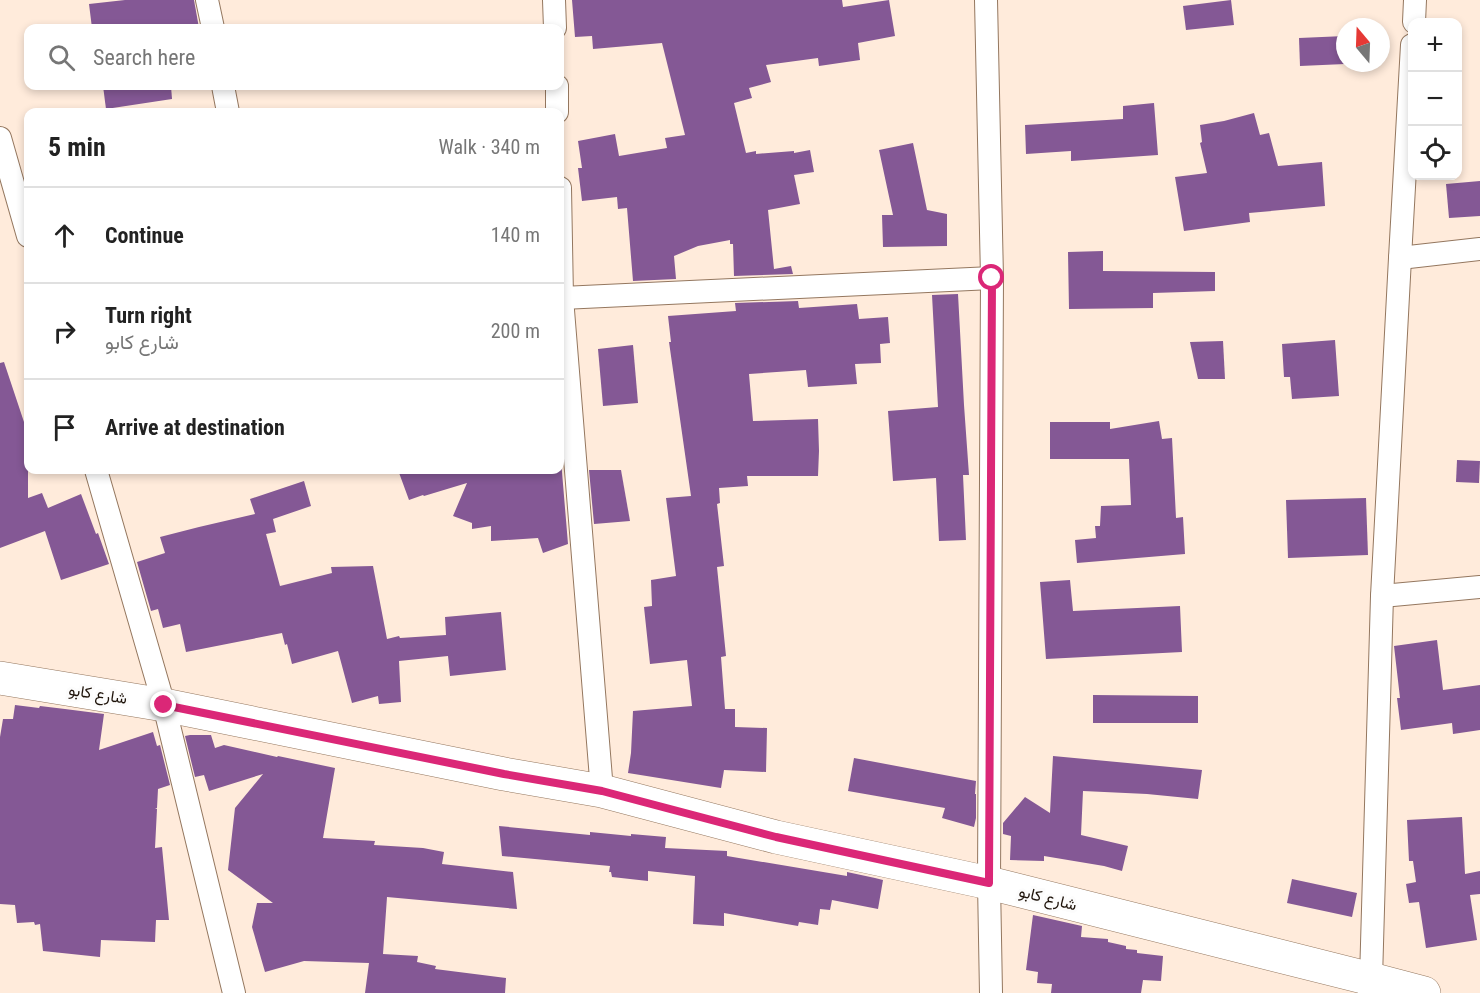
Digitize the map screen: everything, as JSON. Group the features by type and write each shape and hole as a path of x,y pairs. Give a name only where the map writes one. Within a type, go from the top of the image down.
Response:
{"street":[{"path":"207,0 212,24"},
{"path":"554,0 555,24"},
{"path":"986,0 992,278 989,883 991,993"},
{"path":"1414,18 1415,0"},
{"path":"1370,986 1382,596 1411,72"},
{"path":"224,90 227,108"},
{"path":"557,90 557,108"},
{"path":"0,138 24,222"},
{"path":"1400,258 1480,249"},
{"path":"564,298 992,278"},
{"path":"564,323 602,791"},
{"path":"97,474 164,705 234,993"},
{"path":"1382,596 1480,587"},
{"name":"شارع كابو","path":"0,678 164,705 504,774 602,791 776,837 989,883 1370,986 1424,993"}],"building":[{"path":"125,0 194,0 198,24 92,24 89,4"},
{"path":"572,0 842,0 843,7 889,0 895,36 858,43 860,60 819,66 818,58 766,65 771,82 749,88 752,98 734,103 746,153 794,151 794,153 810,150 814,172 794,175 800,204 768,210 774,269 791,266 793,274 734,276 733,244 730,244 730,240 698,246 674,256 676,279 633,281 627,208 618,209 617,197 582,201 578,168 582,168 578,141 615,134 619,156 667,148 665,138 685,135 662,43 593,49 592,36 575,37"},
{"path":"1231,0 1234,25 1186,30 1183,6"},
{"path":"1336,36 1336,64 1300,66 1299,38"},
{"path":"104,90 171,90 172,99 106,108"},
{"path":"1154,103 1158,155 1071,161 1071,151 1026,154 1025,125 1123,119 1123,106"},
{"path":"1254,113 1260,135 1269,133 1278,166 1322,162 1325,206 1249,213 1250,222 1184,231 1175,177 1207,173 1200,143 1202,142 1200,125"},
{"path":"913,143 927,210 947,214 947,246 883,247 882,215 893,215 879,150"},
{"path":"1480,181 1480,216 1449,218 1446,184"},
{"path":"1103,251 1103,271 1215,272 1215,291 1153,293 1153,308 1069,309 1068,252"},
{"path":"958,294 969,475 963,475 966,540 939,541 936,478 893,481 888,411 938,407 932,295"},
{"path":"798,301 799,308 857,304 859,319 888,317 890,343 880,344 881,363 855,364 857,384 808,387 806,370 749,374 753,421 818,419 818,476 747,476 748,486 719,488 720,503 717,504 724,566 717,567 726,656 721,657 725,709 735,709 735,727 767,728 766,772 724,770 721,788 628,773 633,711 692,706 687,660 650,664 644,607 652,606 651,580 676,576 666,498 691,496 669,342 671,342 668,316 736,311 735,303"},
{"path":"1335,340 1339,396 1292,399 1290,377 1284,377 1282,344"},
{"path":"1223,341 1225,379 1198,379 1190,342"},
{"path":"633,345 638,403 603,406 598,349"},
{"path":"4,362 24,422 24,474 28,474 28,498 42,493 48,508 81,494 109,564 61,580 45,531 0,548 0,363"},
{"path":"1159,421 1162,439 1172,438 1176,518 1183,517 1185,554 1077,563 1075,540 1096,538 1095,526 1100,526 1101,506 1131,505 1129,459 1050,459 1050,422 1110,422 1110,429"},
{"path":"1457,460 1480,461 1479,483 1456,482"},
{"path":"589,470 621,470 630,521 594,524"},
{"path":"399,474 562,474 568,544 543,553 538,538 491,541 491,526 472,529 472,523 453,516 467,483 409,500"},
{"path":"304,481 311,506 273,519 276,532 266,534 280,586 332,573 331,567 373,566 387,639 399,636 400,638 446,635 445,617 501,612 506,670 450,676 448,656 399,661 401,702 379,704 378,696 352,703 338,651 292,664 282,633 186,652 180,624 163,628 158,609 151,611 137,562 165,553 160,537 255,514 250,499"},
{"path":"1366,498 1368,555 1288,558 1286,500"},
{"path":"1070,580 1073,611 1180,606 1182,652 1046,659 1040,582"},
{"path":"1437,640 1443,690 1480,685 1480,730 1453,734 1452,723 1401,730 1394,646"},
{"path":"1093,695 1198,696 1198,723 1093,723"},
{"path":"15,705 104,714 99,750 153,732 157,746 160,745 170,785 158,789 157,808 155,808 157,809 155,848 162,847 169,920 156,920 155,942 101,940 100,957 43,951 40,924 17,923 15,905 0,904 0,737 3,719 13,719"},
{"path":"211,735 215,748 224,745 335,768 323,838 375,841 374,845 423,848 444,852 442,864 513,872 517,909 387,897 383,954 418,956 417,962 436,966 435,969 506,978 505,993 365,993 369,963 304,961 265,972 252,927 257,903 273,903 228,870 235,808 263,774 209,791 204,775 195,777 185,736"},
{"path":"1053,756 1202,770 1198,799 1083,791 1081,835 1128,846 1122,871 1044,856 1044,861 1010,860 1011,836 1003,834 1003,823 1025,797 1050,813"},
{"path":"854,758 976,781 974,827 942,818 945,808 848,791"},
{"path":"1462,817 1465,874 1480,871 1480,894 1470,895 1477,940 1426,948 1419,902 1409,903 1406,884 1416,882 1413,861 1409,861 1407,820"},
{"path":"499,826 590,835 590,832 666,837 665,848 727,851 727,856 847,876 847,872 875,878 883,880 878,909 832,900 830,910 820,909 818,925 799,922 798,926 724,913 724,926 693,924 695,876 648,871 648,881 612,877 609,872 610,866 502,856"},
{"path":"1292,879 1357,893 1352,917 1287,903"},
{"path":"1033,915 1082,926 1081,937 1108,939 1108,942 1126,946 1126,949 1137,950 1137,953 1163,956 1161,981 1143,980 1141,993 1051,993 1052,984 1037,983 1038,972 1026,970"}],"route":[{"path":"164,705 504,774 602,791 776,837 989,883 992,278"}]}
